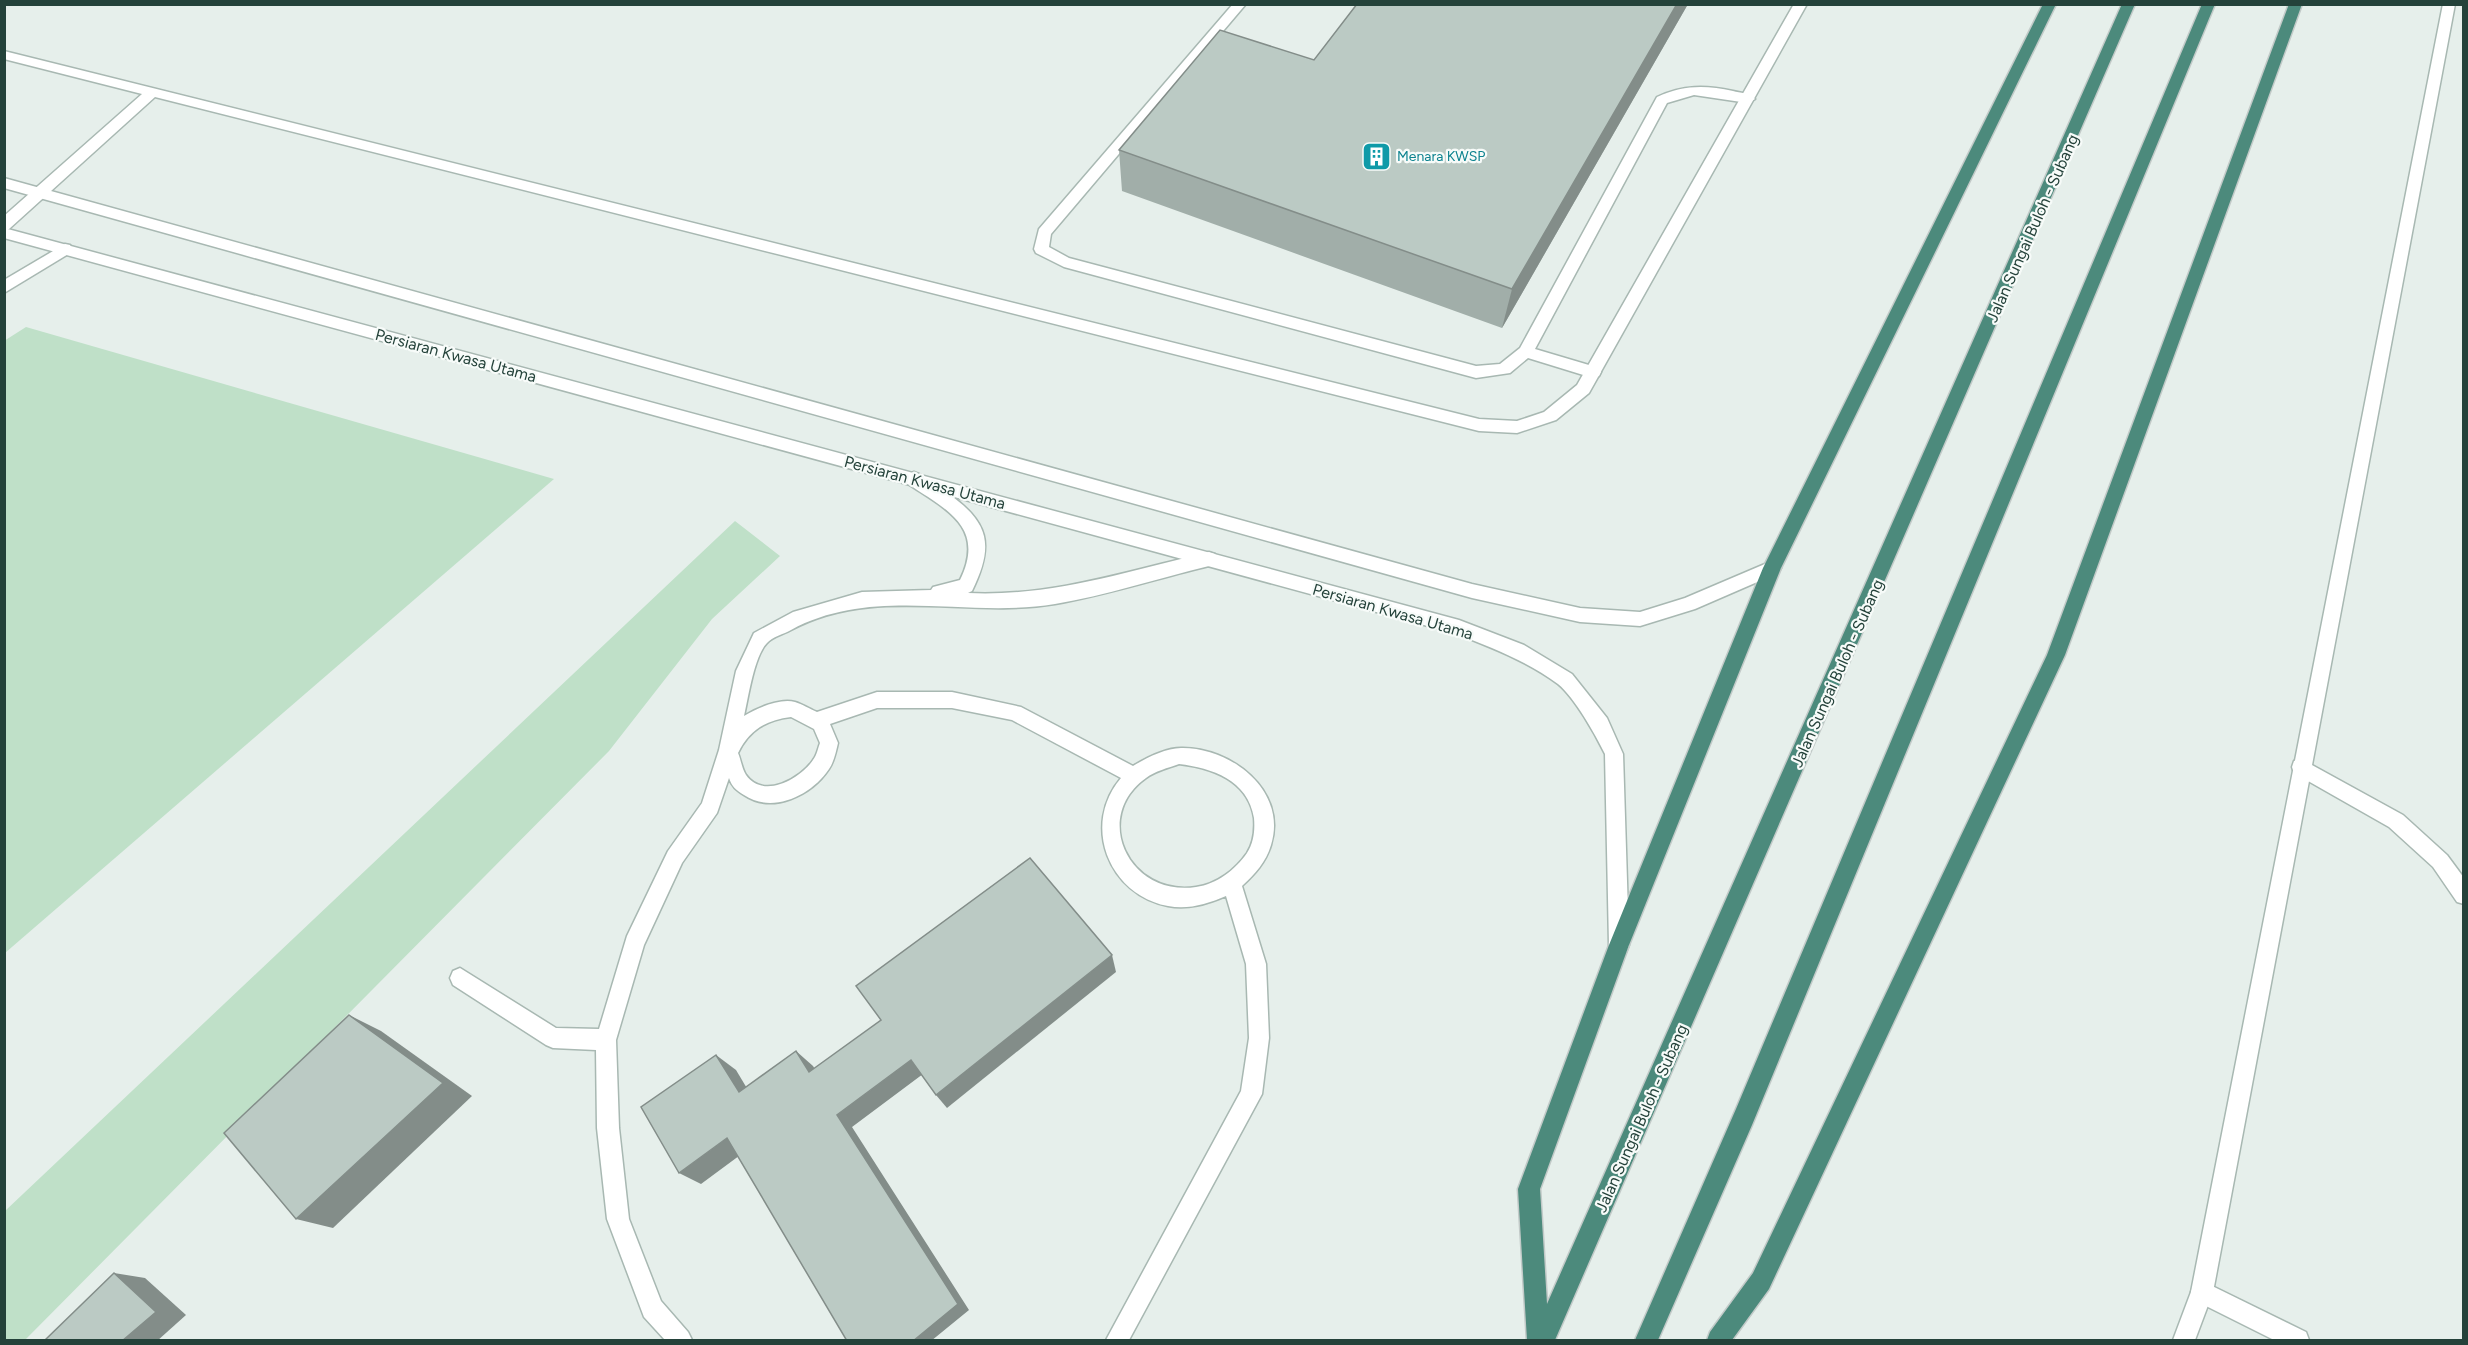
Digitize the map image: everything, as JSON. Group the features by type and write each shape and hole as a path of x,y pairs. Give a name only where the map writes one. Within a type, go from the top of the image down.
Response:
{"highway":[{"name":"Jalan Sungai Buloh - Subang","path":"1540,1341 1529,1189 1619,945 1772,568 2050,4"},
{"name":"Jalan Sungai Buloh - Subang","path":"1540,1341 1675,1042 2129,4"},
{"path":"1646,1341 1744,1117 2209,4"},
{"path":"1718,1341 1761,1281 2056,655 2296,4"}],"street":[{"path":"1240,4 1044,232 1041,249 1064,262 1476,372 1504,369 1526,352 1662,100 1678,92 1696,88 1748,99"},
{"path":"4,55 1479,425 1517,427 1550,416 1582,389 1802,4"},
{"path":"2184,1341 2202,1292 2449,4"},
{"path":"4,225 153,92"},
{"path":"4,183 1472,591 1580,615 1640,619 1689,604 1772,568"},
{"name":"Persiaran Kwasa Utama","path":"4,233 1459,627 1518,650 1566,680 1600,724 1614,754 1619,945"},
{"path":"4,288 65,249"},
{"path":"1526,352 1593,372"},
{"path":"914,479 963,513 978,535 977,568 966,586 917,597"},
{"path":"680,1341 652,1309 618,1219 608,1128 606,1040 634,943 675,857 710,807 728,750 744,671 760,638 799,617 862,599 917,597 988,601 1054,597 1209,560"},
{"path":"818,720 877,700 952,700 1015,713 1135,776"},
{"path":"792,709 806,712 818,720 825,731 828,745 825,759 818,772 806,783 791,791 774,794 758,794 745,788 735,778 729,765 728,750 730,751 736,736 746,724 759,715 792,709"},
{"path":"1179,756 1204,758 1227,766 1246,780 1259,800 1262,811 1264,822 1262,846 1251,867 1232,884 1209,895 1183,898 1157,893 1135,881 1119,862 1111,839 1110,816 1119,794 1135,776 1155,763 1179,756"},
{"path":"2301,767 2396,821 2440,861 2463,895"},
{"path":"1118,1341 1251,1094 1259,1038 1256,964 1232,884"},
{"path":"460,978 553,1038 606,1040"},
{"path":"2202,1292 2298,1341"}],"green space":[{"path":"26,327 554,479 5,953 4,341"},
{"path":"735,521 780,556 712,619 609,751 25,1340 5,1340 5,1211"}],"building":[{"name":"Menara KWSP","path":"1357,4 1677,4 1512,289 1119,150 1220,30 1314,60"},
{"path":"1030,858 1112,955 936,1095 911,1060 837,1115 958,1304 913,1341 847,1341 727,1138 679,1173 641,1107 716,1055 739,1092 796,1051 809,1072 881,1020 856,986"},
{"path":"349,1015 443,1083 296,1219 224,1133"},
{"path":"114,1273 156,1312 122,1341 44,1341"}],"place":[{"name":"Menara KWSP","path":"1376,156"}]}
